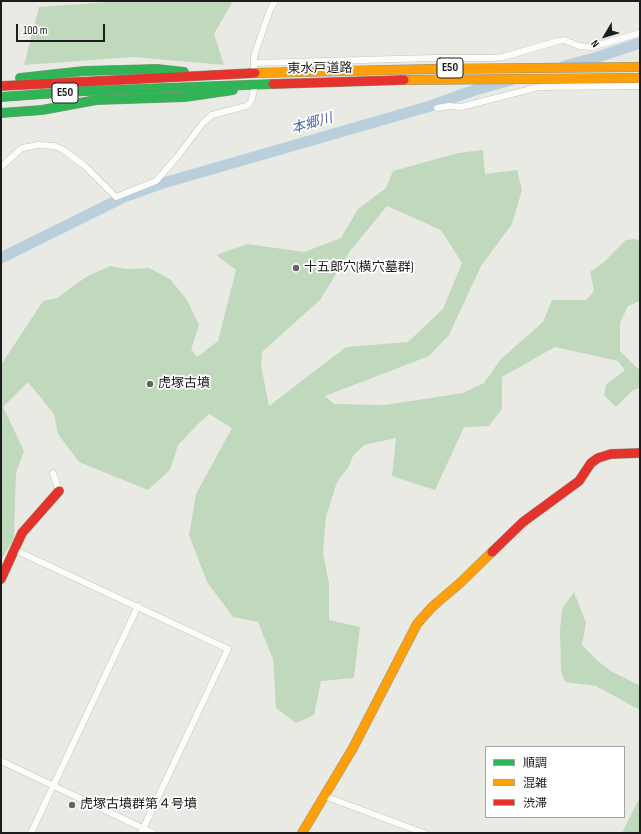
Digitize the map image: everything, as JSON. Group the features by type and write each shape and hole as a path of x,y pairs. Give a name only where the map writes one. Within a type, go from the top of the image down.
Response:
{"main road":[{"name":"東水戸道路","path":"1,86 216,75 256,68 430,69 640,67"},
{"path":"1,79 84,71 157,69 216,75"},
{"name":"東水戸道路","path":"1,97 85,91 430,79 640,78"},
{"path":"1,113 42,110 96,100 185,97 227,92 256,86"},
{"path":"302,833 353,748 417,624 432,607 460,583 523,522 579,481 591,463 598,458 611,454 640,453"},
{"path":"1,579 22,533 59,491"}],"street":[{"path":"275,1 270,10 254,56 256,68 503,57 558,41 564,40 579,46 592,47 640,33"},
{"path":"1,167 22,148 27,146 54,146 62,149 85,166 116,197 156,181 177,157 203,123 212,115 246,106 250,103 256,86"},
{"path":"437,108 449,106 461,107 539,87 640,86"},
{"path":"53,473 59,491"},
{"path":"15,550 228,649 142,831"},
{"path":"31,833 138,606"},
{"path":"1,761 142,831 153,833"},
{"path":"324,796 424,833"},
{"path":"401,833 404,826"}],"green space":[{"path":"123,1 233,1 214,34 224,65 133,57 24,65 39,7"},
{"path":"483,150 485,174 517,170 522,190 512,224 481,266 449,335 429,356 325,396 334,404 385,405 463,393 484,383 501,359 543,322 552,300 586,300 594,291 590,272 604,262 626,240 636,239 640,241 640,301 628,306 620,323 620,351 638,369 640,368 640,388 633,390 616,407 604,395 606,385 625,370 618,361 555,347 502,377 502,409 489,426 464,427 435,490 392,476 396,438 364,445 353,456 348,468 336,485 326,517 323,553 329,584 329,620 360,627 354,678 321,681 314,715 296,723 276,708 273,659 258,622 233,617 207,582 189,535 196,494 232,428 209,414 178,445 170,470 148,490 79,462 58,434 54,414 28,382 3,407 24,451 16,473 14,538 1,560 1,365 43,301 57,298 86,277 110,266 127,269 149,268 170,279 187,300 199,325 191,350 197,357 218,341 236,270 216,255 247,244 304,252 341,238 358,209 386,188 393,171 458,153","holes":["387,206 441,230 462,263 443,309 408,342 346,347 269,406 261,365 262,352 320,300 350,251"]},
{"path":"574,592 586,623 582,645 599,662 611,671 640,686 640,710 596,686 565,682 561,670 560,630 562,609"},
{"path":"640,797 640,833 622,833"}],"waterway":[{"name":"本郷川","path":"564,66 598,57 640,43"},
{"name":"本郷川","path":"1,258 124,197 160,184 427,107 475,90 511,80"}],"traffic: fast":[{"path":"20,78 84,71 157,69 184,72"},
{"path":"1,97 85,91 273,84"},
{"path":"1,113 42,110 96,100 185,97 233,90"}],"traffic: slow":[{"path":"255,73 431,69 640,67"},
{"path":"404,80 640,78"},
{"path":"302,833 353,748 417,624 432,607 460,583 492,552"}],"traffic: jam":[{"path":"1,86 255,73"},
{"path":"273,84 404,80"},
{"path":"492,552 523,522 579,481 591,463 598,458 611,454 640,453"},
{"path":"1,579 22,533 59,491"}],"place":[{"name":"十五郎穴(横穴墓群)","path":"296,268"},
{"name":"虎塚古墳","path":"150,384"},
{"name":"虎塚古墳群第４号墳","path":"72,805"}]}
